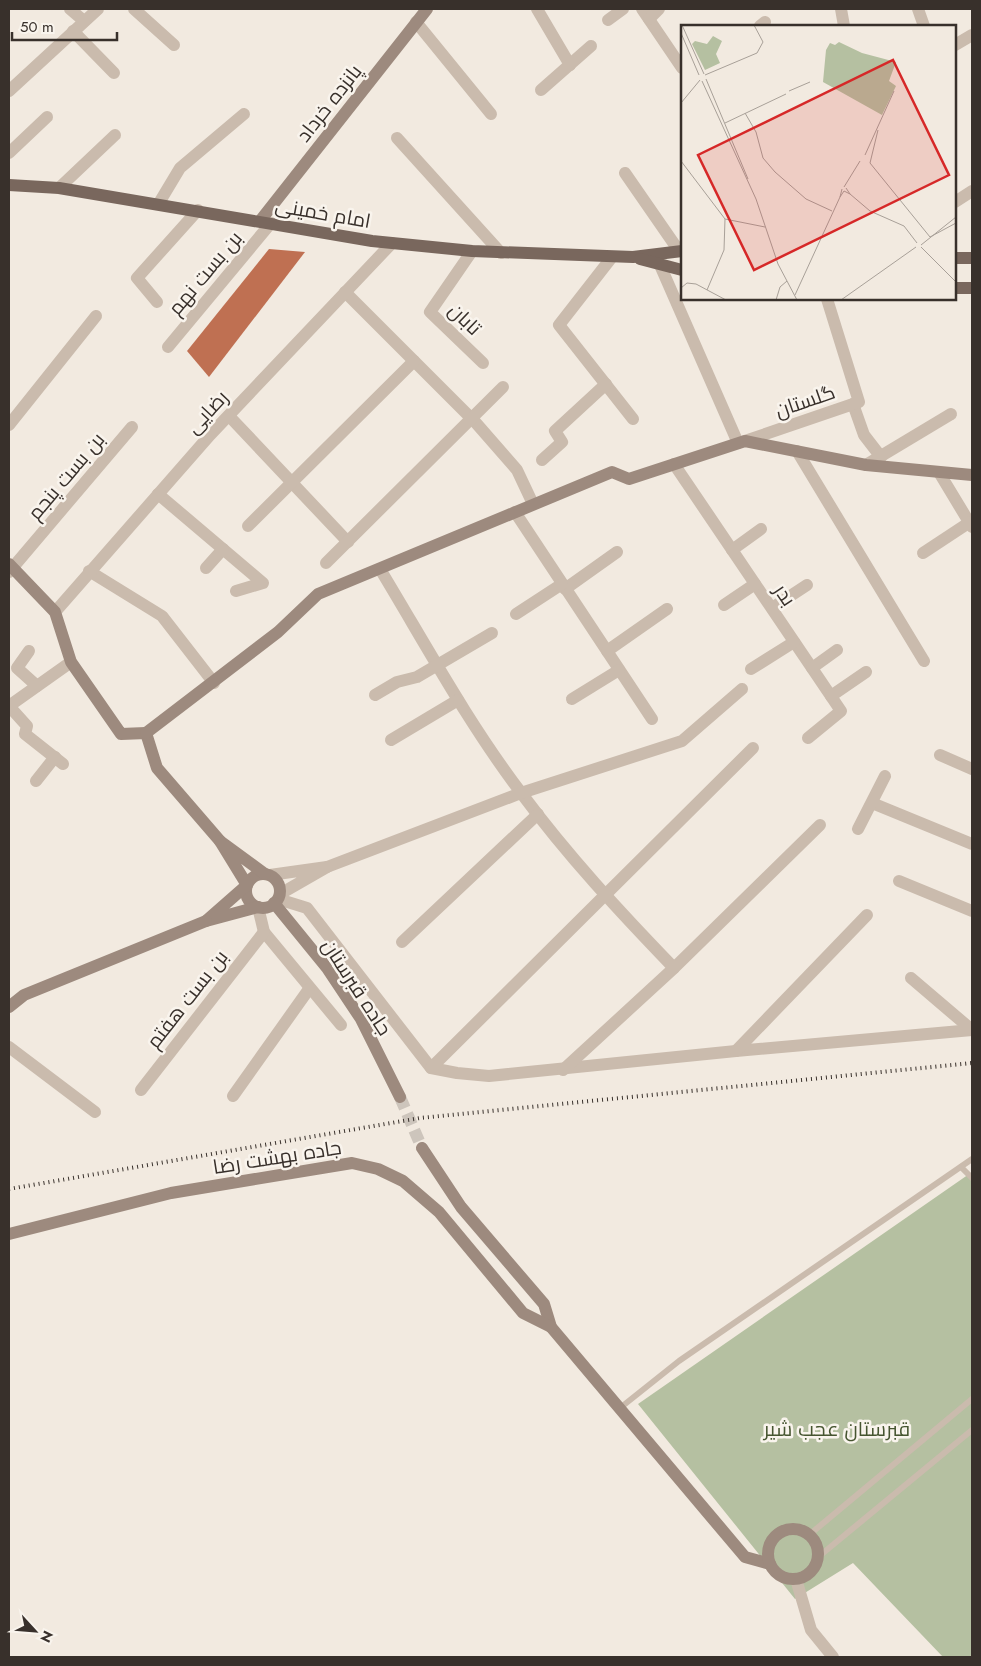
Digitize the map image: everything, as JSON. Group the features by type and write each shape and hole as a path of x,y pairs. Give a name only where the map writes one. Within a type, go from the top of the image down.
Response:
{"main road":[{"name":"امام خمینی","path":"9,185 59,188 159,203 392,243 472,251 633,257"},
{"path":"633,257 681,251"},
{"path":"633,257 681,270"},
{"path":"956,258 972,258"},
{"path":"956,288 972,288"}],"street":[{"path":"70,9 84,21"},
{"path":"9,91 98,9"},
{"path":"134,9 174,46"},
{"name":"پانزده خرداد","path":"265,222 427,9"},
{"path":"537,9 570,65"},
{"path":"608,20 623,9"},
{"path":"659,9 645,14 681,67"},
{"path":"841,9 844,25"},
{"path":"918,9 924,25"},
{"path":"416,22 492,114"},
{"path":"73,31 114,73"},
{"path":"956,44 972,35"},
{"path":"541,90 591,46"},
{"path":"159,203 180,168 244,114"},
{"path":"9,153 47,117"},
{"path":"59,188 116,135"},
{"path":"397,138 501,252"},
{"path":"625,173 681,251"},
{"path":"956,198 972,191"},
{"path":"157,302 137,278 198,210"},
{"name":"بن بست نهم","path":"168,346 265,222"},
{"name":"رضایی","path":"55,612 89,571 228,416 392,243"},
{"name":"تابان","path":"472,251 430,312 483,363"},
{"path":"612,257 559,325 634,419"},
{"path":"660,264 742,442"},
{"path":"345,292 472,420 517,470 533,504"},
{"name":"گلستان","path":"742,442 859,402 827,300"},
{"path":"9,425 96,316"},
{"path":"248,526 414,361"},
{"path":"542,460 562,442 555,431 606,384"},
{"path":"326,563 472,420 503,387"},
{"path":"853,404 864,435 881,457"},
{"path":"866,465 951,414"},
{"path":"228,416 348,542"},
{"name":"بن بست پنجم","path":"10,568 132,427"},
{"path":"10,568 55,612 71,662 121,734 146,734 278,632 318,594 612,472 629,479 742,442 866,465 940,474 972,475"},
{"path":"797,451 924,661"},
{"name":"بدر","path":"674,464 841,711 808,738"},
{"path":"922,553 971,524 940,474"},
{"path":"158,494 264,583 236,591"},
{"path":"514,512 652,719"},
{"path":"732,550 761,529"},
{"path":"206,568 223,550"},
{"path":"516,614 563,587 617,552"},
{"path":"380,569 458,700 521,793 603,895 674,968"},
{"path":"89,571 162,616 214,683"},
{"path":"724,605 756,584"},
{"path":"772,608 807,585"},
{"path":"607,652 667,608"},
{"path":"375,695 397,682 417,677 492,633"},
{"path":"751,669 794,642"},
{"path":"812,668 838,650"},
{"path":"29,651 17,668 37,686"},
{"path":"36,781 59,761 25,734 27,726 9,706 71,662"},
{"path":"572,699 619,670"},
{"path":"831,696 866,672"},
{"path":"9,1006 24,995 206,921 258,907 269,906 327,867 521,793 682,741 742,689"},
{"path":"391,740 458,700"},
{"path":"146,734 157,768 220,841 247,884 247,896 253,905 258,907"},
{"path":"431,1068 753,748"},
{"path":"940,755 972,769"},
{"path":"858,829 885,776"},
{"path":"872,803 972,844"},
{"path":"402,942 538,814"},
{"path":"563,1070 674,968 820,825"},
{"path":"220,841 278,883 277,899"},
{"path":"206,921 254,876 327,867"},
{"path":"899,881 972,910"},
{"path":"277,899 307,908 431,1068 457,1073 489,1076 563,1070 736,1051 972,1030"},
{"name":"جاده قبرستان","path":"277,899 361,1019 400,1097"},
{"path":"258,907 264,932 309,989 341,1025"},
{"path":"736,1051 867,915"},
{"name":"بن بست هفتم","path":"141,1090 264,932"},
{"path":"911,978 972,1030"},
{"path":"233,1096 309,989"},
{"path":"9,1047 95,1112"},
{"path":"422,1148 461,1207 544,1304 551,1327 745,1557 770,1564"},
{"name":"جاده بهشت رضا","path":"9,1234 171,1192 352,1163 378,1169 403,1182 439,1212 523,1313 551,1327"},
{"path":"793,1529 809,1535 817,1549 817,1558 810,1572 796,1579 780,1576 770,1564 768,1548 778,1534 793,1529"},
{"path":"796,1579 811,1630 833,1657"}],"lane":[{"path":"620,1408 679,1361 972,1159"},
{"path":"961,1167 972,1178"},
{"path":"809,1535 972,1399"},
{"path":"817,1558 972,1430"}],"green space":[{"name":"قبرستان عجب شیر","path":"972,1172 972,1654 970,1657 943,1657 853,1563 795,1599 638,1404"}],"building":[{"path":"269,249 305,252 209,377 187,351"}],"tunnel":[{"path":"400,1097 422,1148"}],"railway":[{"path":"9,1189 420,1118 972,1063"}]}
